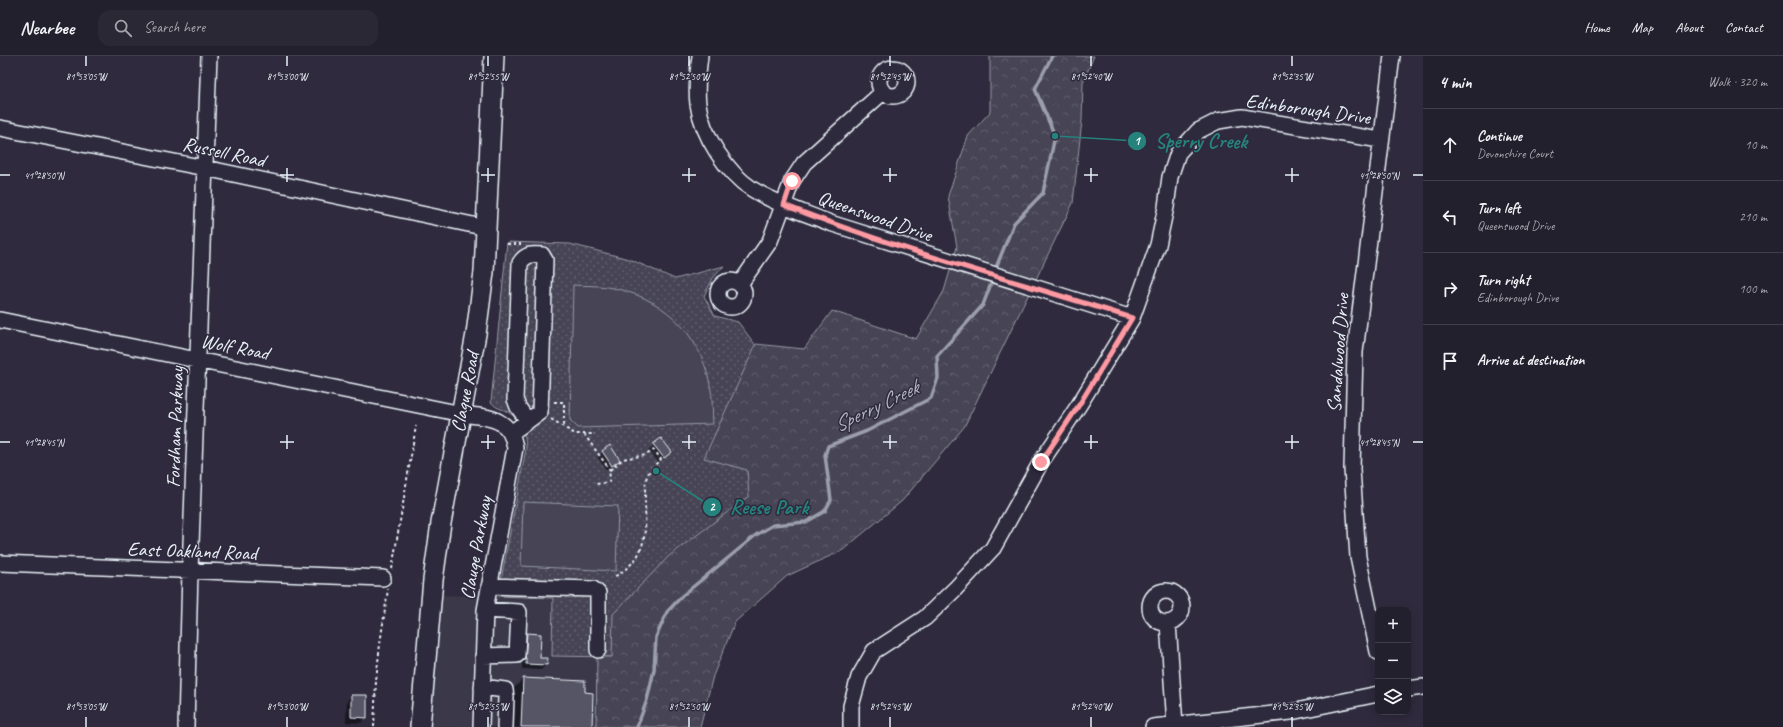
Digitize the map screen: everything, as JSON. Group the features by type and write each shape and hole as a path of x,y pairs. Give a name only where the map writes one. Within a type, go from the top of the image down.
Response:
{"main road":[{"name":"Clague Road","path":"420,725 433,580 441,523 476,334 484,272 494,56"}],"street":[{"name":"Fordham Parkway","path":"186,727 190,571 209,56"},
{"name":"Queenswood Drive","path":"700,56 698,71 698,105 708,137 728,169 752,189 784,205 830,223 925,255 1038,288 1132,318"},
{"name":"Sandalwood Drive","path":"1376,643 1358,557 1352,468 1355,352 1380,140 1392,56"},
{"path":"740,284 770,241 792,181 804,163 883,92"},
{"name":"Edinborough Drive","path":"851,727 851,706 859,677 874,652 925,618 955,589 993,548 1041,462 1079,405 1132,318 1158,245 1166,207 1170,177 1178,153 1198,132 1218,122 1242,117 1380,140"},
{"name":"Russell Road","path":"0,128 205,168 486,228"},
{"path":"462,414 498,420 511,433 528,421 540,412 545,260 542,255 531,254 524,258 520,263 515,399 518,407 528,421"},
{"name":"Wolf Road","path":"0,320 462,414"},
{"name":"Clauge Parkway","path":"481,726 485,610 515,448 511,433"},
{"name":"East Oakland Road","path":"0,563 382,578"},
{"path":"489,586 594,589 598,593 598,650"},
{"path":"483,656 517,655 519,612 485,610"},
{"path":"1168,623 1175,725"},
{"path":"481,726 505,727 506,697 505,690 482,687"},
{"path":"1411,689 1423,687"},
{"path":"1153,727 1291,712 1375,695"}],"path":[{"path":"554,402 564,402 564,427"},
{"path":"550,418 575,434 596,434"},
{"path":"584,434 610,470 609,482 596,484"},
{"path":"610,470 623,460 646,455 654,450 661,459 652,468 647,476 645,486 646,533 643,544 638,556 630,566 614,577"}],"shaded area":[{"path":"438,595 553,598 597,657 596,727 427,727"}],"green space":[{"path":"990,56 1094,56 1083,82 1082,120 1073,203 964,427 902,501 843,550 787,576 735,622 713,676 700,727 596,727 597,657 612,657 613,614 669,556 749,496 747,470 704,458 756,344 804,349 832,311 916,339 944,291 957,247 948,196 968,136 990,112"},
{"path":"507,242 570,244 629,259 675,279 724,266 713,278 704,296 715,316 738,322 776,372 839,420 612,657 552,656 553,598 498,596 526,449 525,436 518,421 510,413 497,407 491,402"},
{"path":"573,285 603,286 626,291 644,298 660,307 675,319 687,332 697,348 705,366 711,390 713,424 578,428 570,420"},
{"path":"523,502 618,506 616,571 521,566"}],"building":[{"path":"661,438 672,452 664,458 653,444"},
{"path":"610,445 620,460 612,466 602,451"},
{"path":"527,633 541,634 540,658 548,658 547,665 526,664"},
{"path":"523,678 585,681 585,692 593,693 592,727 521,727"},
{"path":"351,695 367,695 367,718 351,717"}],"waterway":[{"name":"Sperry Creek","path":"995,270 1014,223 1043,193 1055,136 1035,89 1052,56"},
{"name":"Sperry Creek","path":"637,727 647,700 654,670 656,637 667,612 683,595 756,535 773,525 806,522 825,511 831,500 825,455 828,446 867,431 931,398 938,378 937,356 983,305 993,278"}],"place":[{"name":"Sperry Creek","path":"1055,136"},
{"name":"Reese Park","path":"656,471"}],"route":[{"path":"792,181 784,205 830,223 925,255 1038,288 1132,318 1079,405 1041,462"}]}
